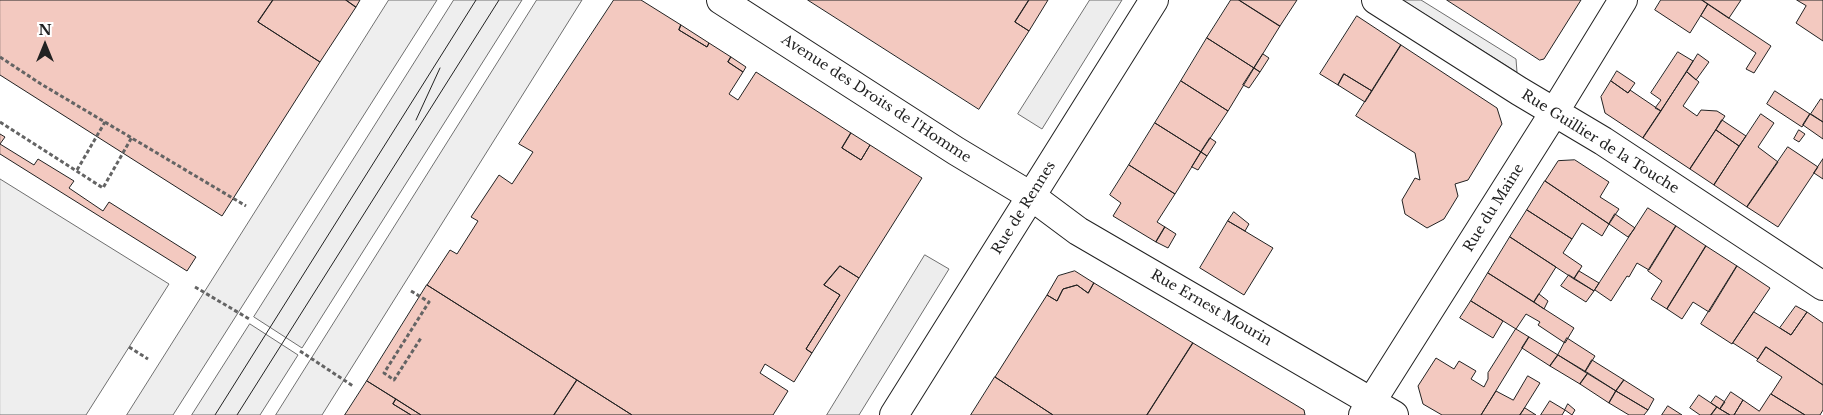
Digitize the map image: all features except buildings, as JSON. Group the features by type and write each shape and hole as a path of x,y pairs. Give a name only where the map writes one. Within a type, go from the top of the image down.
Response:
{"street":[{"name":"Avenue des Droits de l'Homme","path":"721,0 956,151 1031,196"},
{"name":"Rue de Rennes","path":"894,415 1154,0"},
{"name":"Rue Guillier de la Touche","path":"1376,0 1519,91 1603,140 1823,286"},
{"name":"Rue du Maine","path":"1376,411 1623,0"},
{"name":"Rue Ernest Mourin","path":"1031,196 1078,231 1376,411"}],"path":[{"path":"0,57 41,84 246,206"},
{"path":"0,122 104,188 132,138"},
{"path":"76,170 105,122"},
{"path":"195,287 252,320"},
{"path":"411,291 428,302 384,373 394,380 421,338"},
{"path":"129,347 148,359"},
{"path":"300,351 353,386"}],"shaded area":[{"path":"389,0 437,0 173,415 127,415"},
{"path":"454,0 522,0 302,348 254,317"},
{"path":"537,0 582,0 322,415 276,415"},
{"path":"1090,0 1122,0 1042,129 1018,114"},
{"path":"1403,0 1421,0 1516,59 1517,72"},
{"path":"0,179 169,284 86,415 0,415"},
{"path":"925,255 949,269 859,415 827,415"},
{"path":"250,324 298,355 260,415 192,415"}],"tram line":[{"path":"215,415 476,0"},
{"path":"237,415 499,0"},
{"path":"416,120 440,68"}]}
